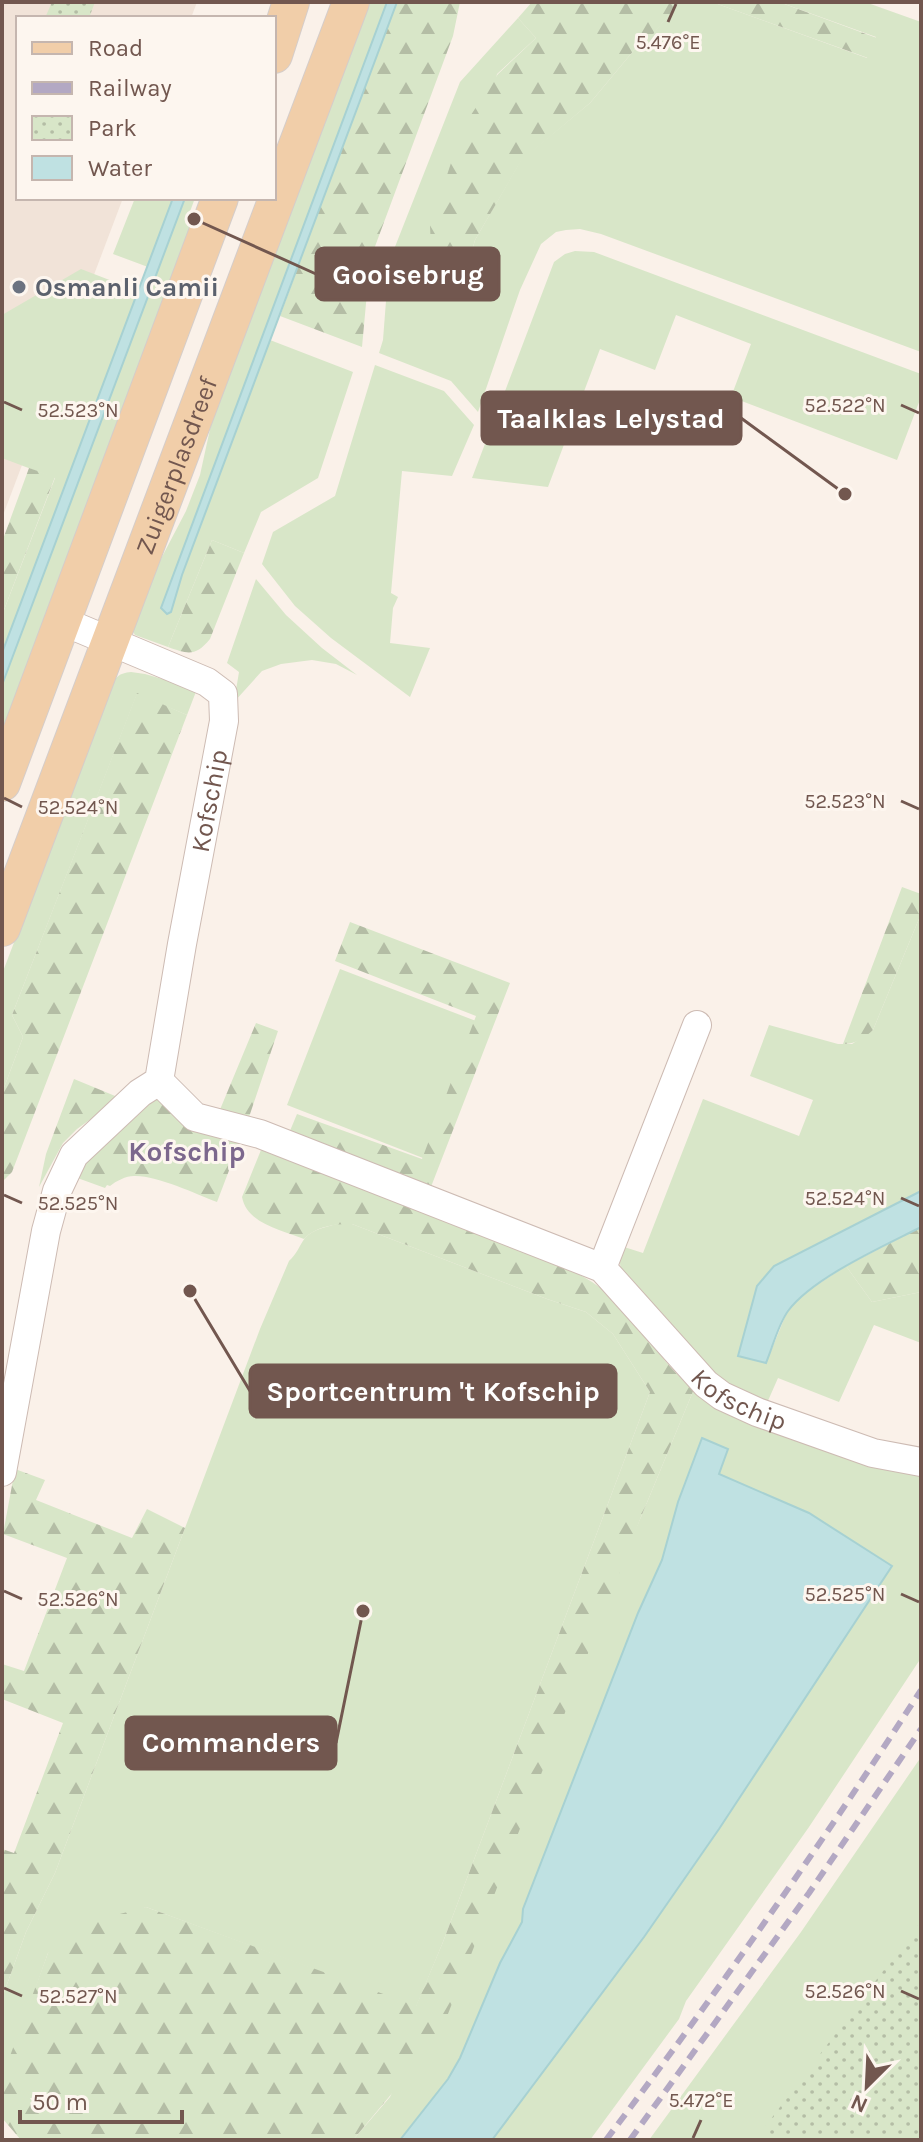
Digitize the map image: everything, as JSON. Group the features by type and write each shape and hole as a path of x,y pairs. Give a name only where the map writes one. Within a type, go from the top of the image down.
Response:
{"main road":[{"path":"276,49 291,2"},
{"name":"Zuigerplasdreef","path":"2,928 351,2"},
{"name":"Zuigerplasdreef","path":"2,783 219,200"}],"street":[{"name":"Kofschip","path":"62,621 207,682 223,694 224,721 159,1081 195,1117 260,1134 602,1268 706,1384 722,1396 757,1412 873,1453 921,1462"},
{"path":"602,1268 697,1025"},
{"path":"2,1472 46,1231 57,1191 74,1155 140,1093 159,1081"}],"shaded area":[{"path":"2,2 197,2 192,16 16,16 16,200 122,200 2,518"}],"green space":[{"path":"52,2 95,2 90,16 46,16"},
{"path":"368,2 395,2 270,340 353,372 318,478 261,512 244,553 212,540 168,647 135,635 131,628 200,475 214,411"},
{"path":"395,2 460,2 453,36 370,260 362,347 280,316"},
{"path":"532,2 680,2 590,103 521,161 475,240 465,276 432,268 430,226 463,127 498,74 536,38 518,18"},
{"path":"680,2 712,2 867,58 876,37 779,2 865,2 921,22 921,352 601,234 580,229 556,232 541,244 520,290 478,412 451,381 379,353 383,340 389,262 460,82 518,18 536,38 497,74 465,276 475,240 521,160 590,103"},
{"path":"712,2 779,2 877,38 868,58"},
{"path":"134,200 172,200 148,267 113,254"},
{"path":"184,200 194,200 188,217 196,221 2,745 2,685"},
{"path":"575,251 594,252 921,374 921,397 897,460 731,397 751,344 676,315 655,370 600,349 548,487 472,478 554,262"},
{"path":"81,269 138,291 2,653 2,615 55,478 2,458 2,315"},
{"path":"375,365 444,391 474,425 452,476 402,471 391,593 398,597 393,608 390,643 430,648 410,697 331,638 295,606 262,564 273,532 335,496"},
{"path":"29,468 55,477 2,615 2,542"},
{"path":"212,540 244,553 210,639 200,649 191,652 168,647"},
{"path":"256,579 286,615 357,675 336,664 312,660 281,664 262,671 234,702 239,672 227,663"},
{"path":"131,672 197,689 187,715 137,694 12,1015 23,1037 2,1093 2,974 113,684 120,675"},
{"path":"137,693 187,715 12,1172 2,1182 2,1093 23,1037 12,1015"},
{"path":"902,887 921,894 921,914 873,1030 860,1040 843,1044"},
{"path":"921,914 921,1191 774,1266 757,1286 738,1355 766,1363 787,1312 803,1294 846,1266 872,1302 921,1292 921,1343 874,1325 839,1402 778,1378 767,1403 722,1383 621,1273 621,1246 643,1253 703,1099 799,1136 813,1100 750,1076 769,1025 838,1044 852,1044 873,1030"},
{"path":"350,922 510,983 429,1192 287,1138 297,1114 422,1159 476,1016 335,961"},
{"path":"340,969 476,1021 423,1158 287,1105"},
{"path":"256,1023 278,1031 247,1123 219,1112"},
{"path":"74,1079 120,1098 63,1143 39,1187 46,1154"},
{"path":"153,1094 241,1139 217,1202 143,1177 128,1177 105,1188 72,1176"},
{"path":"261,1150 577,1273 611,1296 671,1367 694,1389 641,1517 439,2037 353,2140 21,2140 2,2118 3,2075 48,1953 62,1935 90,1922 146,1907 416,2006 443,1942 650,1392 613,1334 586,1312 352,1224 326,1227 304,1239 258,1220 245,1206 242,1197"},
{"path":"337,1224 352,1224 586,1312 613,1334 650,1392 443,1942 416,2007 146,1907 48,1953 2,2083 2,1998 26,1932 55,1873 260,1329 289,1261 305,1238 316,1230"},
{"path":"921,1227 921,1292 872,1302 846,1266"},
{"path":"694,1389 921,1471 921,1658 809,1827 686,2001 679,2019 590,2140 492,2140 644,1937 884,1579 809,1513 719,1474 728,1449 702,1439 678,1502 662,1560 638,1613 523,1909 522,1922 500,1963 460,2058 448,2079 400,2140 353,2140 390,2097"},
{"path":"15,1469 45,1480 36,1500 132,1538 147,1509 185,1528 55,1873 26,1932 2,1998 2,1849 14,1853 63,1723 2,1699 2,1664 24,1671 67,1558 3,1534"},
{"path":"921,1757 921,1928 830,2140 649,2140 801,1932"},
{"path":"921,1921 921,2140 755,2140"}],"water":[{"path":"387,2 397,2 182,575 171,612 167,614 161,608"},
{"path":"172,200 184,200 2,685 2,653"},
{"path":"921,1191 921,1227 831,1275 799,1299 781,1323 766,1363 738,1356 757,1286 774,1266"},
{"path":"702,1438 728,1449 719,1474 809,1513 892,1566 644,1937 492,2140 400,2140 448,2079 460,2058 500,1963 522,1922 523,1909 638,1613 662,1560 678,1502"}],"railway":[{"path":"606,2140 768,1918 921,1690"},
{"path":"630,2140 809,1893 921,1729"}],"place":[{"name":"Gooisebrug","path":"194,219"},
{"name":"Osmanli Camii","path":"19,287"},
{"name":"Taalklas Lelystad","path":"845,494"},
{"name":"Sportcentrum 't Kofschip","path":"190,1291"},
{"name":"Commanders","path":"363,1611"}],"district":[{"name":"Kofschip","path":"187,1151"}]}
